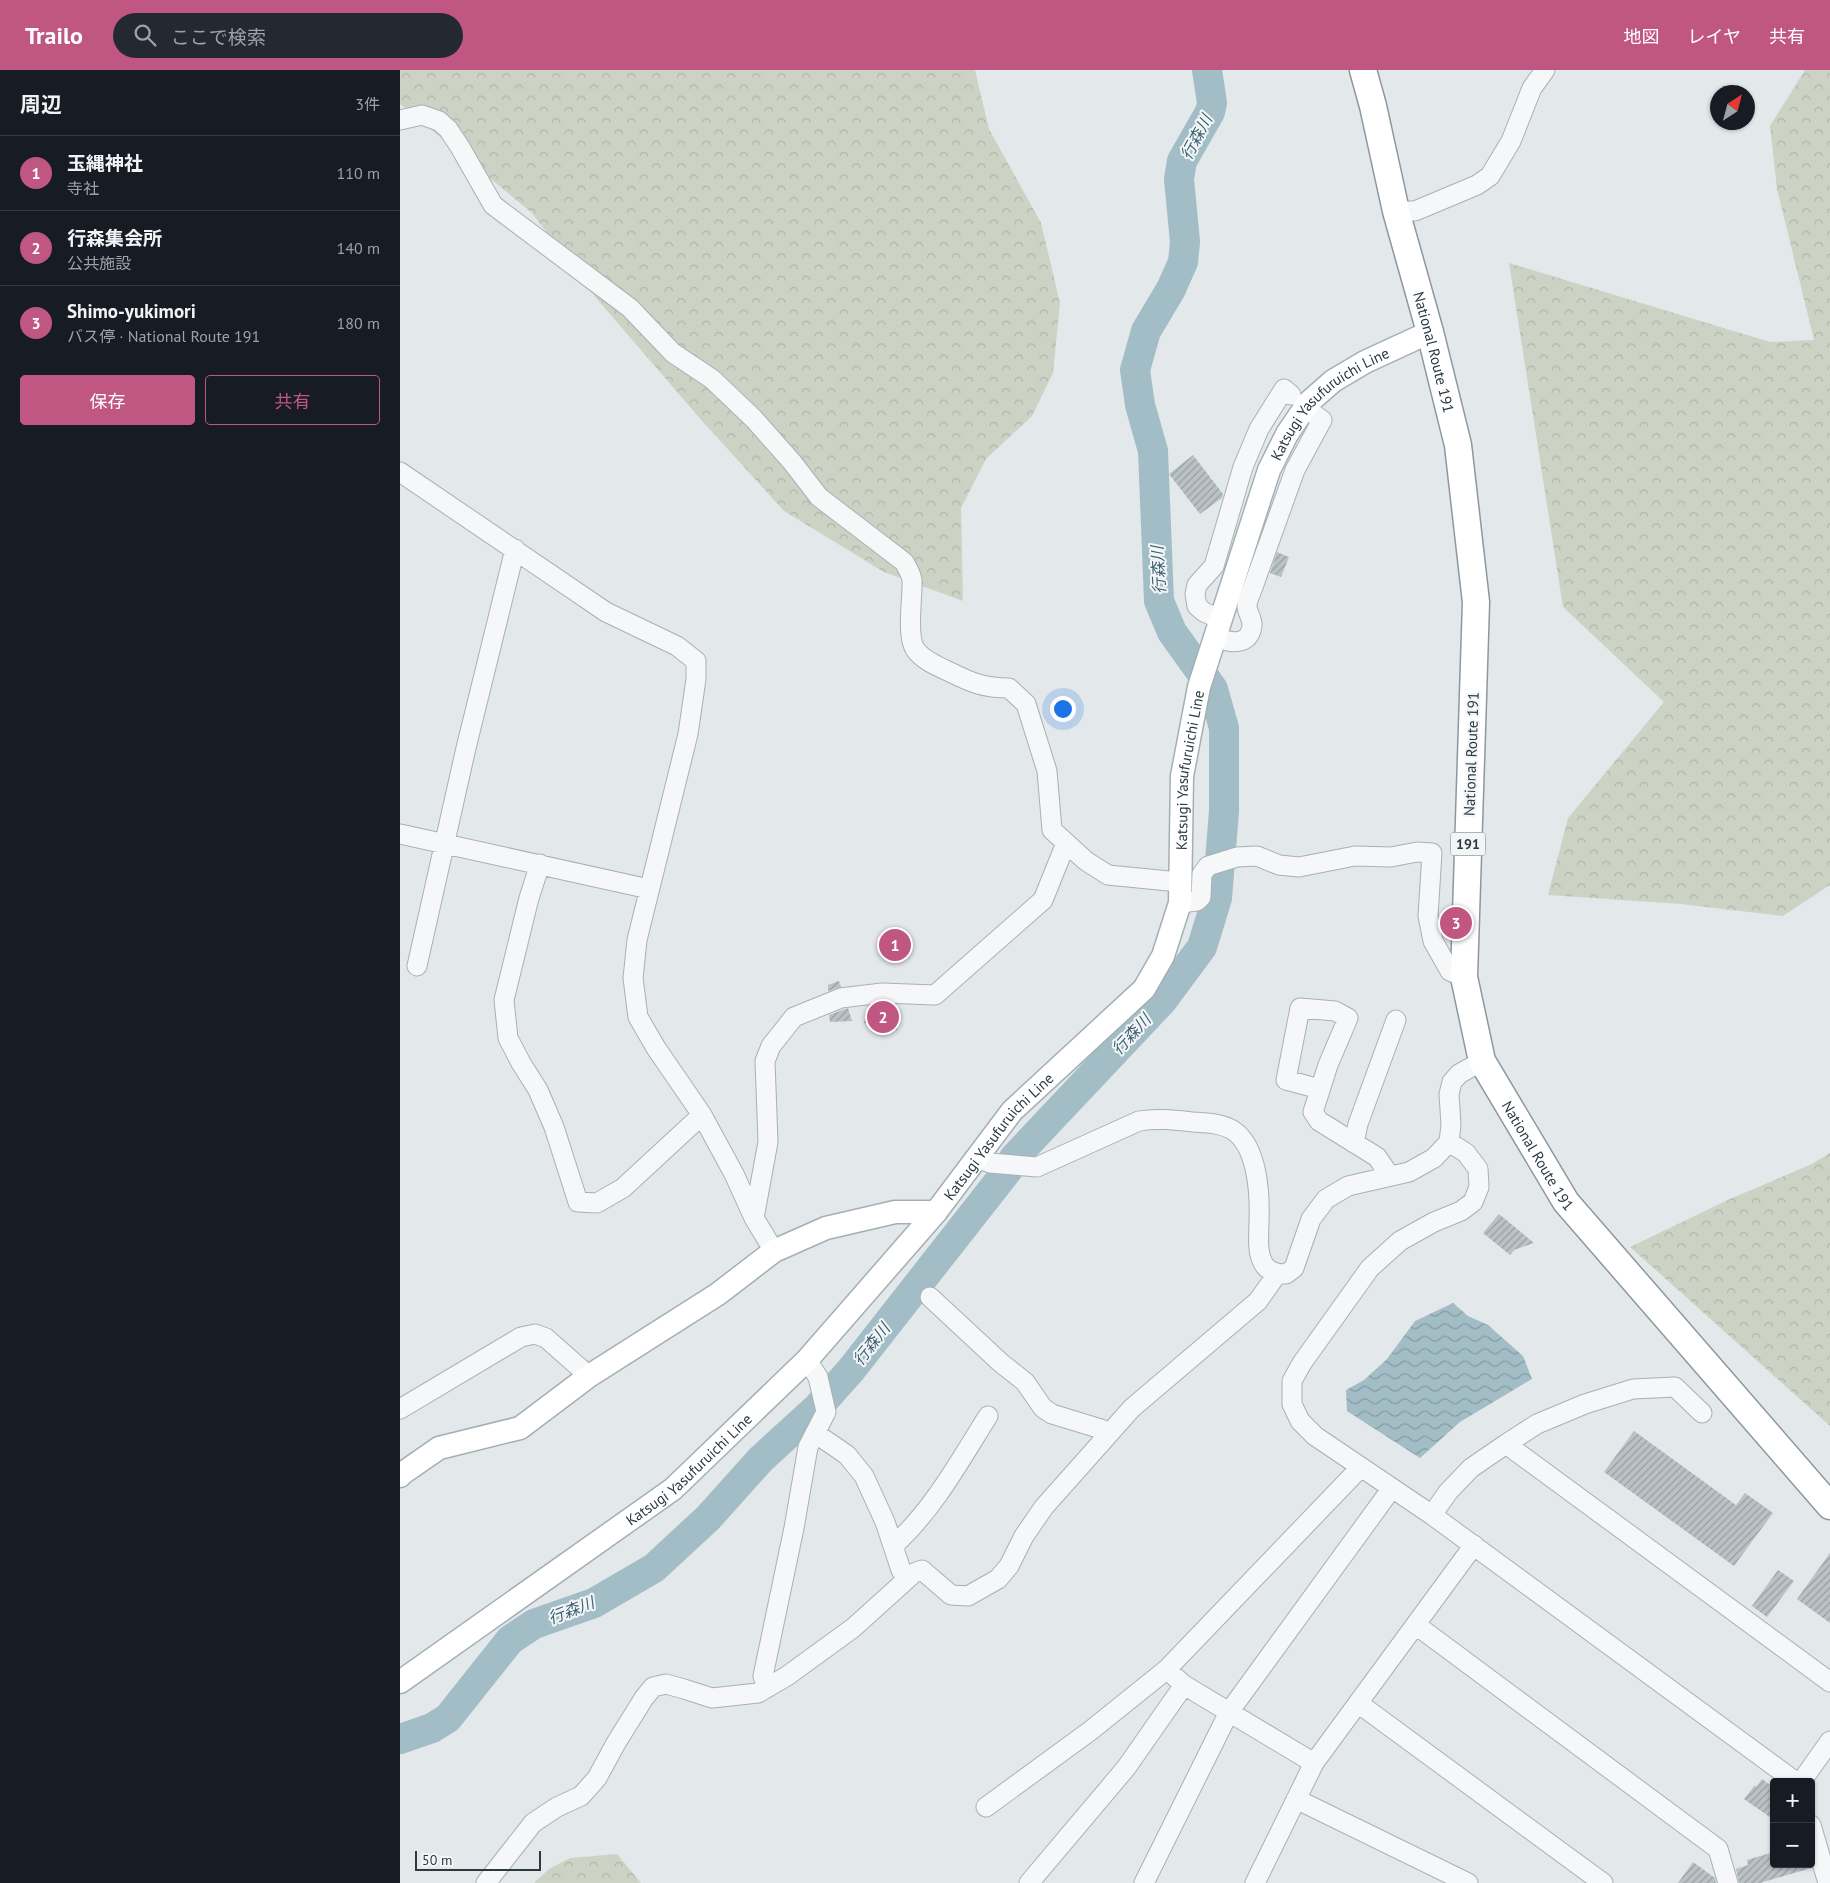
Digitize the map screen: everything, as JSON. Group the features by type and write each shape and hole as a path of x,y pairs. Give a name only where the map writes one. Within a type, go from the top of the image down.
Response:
{"highway":[{"name":"National Route 191","path":"1363,70 1373,106 1396,211 1430,332 1458,445 1476,602 1464,977 1482,1061 1566,1202 1830,1506"}],"main road":[{"name":"Katsugi Yasufuruichi Line","path":"400,1682 673,1489 807,1360 936,1212 1012,1111 1144,989 1163,956 1180,892 1182,776 1199,688 1215,633 1252,528 1269,470 1287,434 1308,403 1333,380 1365,362 1430,332"},
{"name":"Katsugi Yasufuruichi Line","path":"400,1476 439,1448 520,1428 588,1376 718,1294 774,1251 826,1228 895,1212 936,1212"}],"street":[{"path":"1396,211 1415,210 1477,185 1490,176 1511,141 1532,88 1545,70"},
{"path":"400,120 422,116 439,122 448,129 493,205 630,308 673,353 712,378 753,418 819,496 904,562 912,578 910,598 914,648 921,656 938,667 972,682 990,688 1009,688 1026,704 1047,772 1052,830 1086,861 1108,875 1180,892 1197,901 1201,897 1202,874 1208,866 1237,857 1257,856 1279,865 1299,867 1355,856 1390,857 1417,852 1432,853 1428,916 1434,941 1450,971 1464,977"},
{"path":"1291,395 1284,389 1259,429 1243,466 1214,566 1197,584 1198,606 1204,612 1215,633 1231,643 1242,641 1249,633 1252,625 1247,606 1295,470 1322,420 1315,415"},
{"path":"400,472 606,612 677,646 696,661 696,679 688,734 637,940 633,978 638,1018 702,1115 734,1174 754,1218 774,1251"},
{"path":"417,966 466,748 515,549"},
{"path":"400,834 649,889"},
{"path":"754,1218 768,1142 764,1061 771,1046 794,1017 841,998 882,993 935,995 1043,900 1066,843"},
{"path":"540,864 504,1000 508,1038 538,1090 554,1127 578,1202 597,1203 623,1188 702,1115"},
{"path":"1320,1089 1286,1080 1300,1008 1335,1011 1348,1018 1328,1065 1313,1112 1319,1121 1377,1157 1390,1176"},
{"path":"1354,1143 1358,1124 1396,1020"},
{"path":"977,1158 990,1163 1037,1167 1139,1120 1158,1118 1222,1125 1235,1132 1244,1142 1254,1164 1259,1191 1259,1249 1265,1266 1277,1274 1286,1274 1294,1268 1311,1219 1326,1199 1348,1186 1409,1172 1434,1158 1449,1142 1451,1125 1449,1094 1452,1082 1459,1074 1482,1061"},
{"path":"1449,1142 1466,1153 1478,1169 1479,1187 1473,1202 1461,1212 1434,1222 1400,1241 1370,1268 1338,1311 1292,1381 1292,1404 1300,1421 1315,1436 1432,1515 1791,1778"},
{"path":"486,1883 533,1822 557,1807 581,1796 597,1778 620,1736 653,1687 666,1684 712,1698 758,1693 787,1676 853,1628 914,1573 922,1570 951,1595 968,1596 998,1579 1009,1566 1024,1536 1044,1506 1108,1434 1132,1408 1258,1301 1277,1274"},
{"path":"930,1297 1001,1363 1025,1382 1042,1408 1052,1414 1100,1429 1108,1434"},
{"path":"400,1409 447,1379 521,1337 535,1334 546,1338 588,1376"},
{"path":"767,1688 763,1676 794,1528 808,1447 826,1412 819,1381 807,1360"},
{"path":"1432,1515 1448,1492 1471,1468 1537,1424 1585,1404 1633,1389 1675,1388 1702,1413"},
{"path":"893,1546 911,1530 945,1485 988,1416"},
{"path":"815,1433 847,1455 864,1476 885,1522 900,1570 907,1579"},
{"path":"1506,1444 1830,1682"},
{"path":"986,1807 1090,1732 1166,1670 1361,1467"},
{"path":"1144,1883 1229,1712 1392,1488"},
{"path":"1255,1883 1314,1763 1474,1546"},
{"path":"1416,1625 1718,1849 1728,1883"},
{"path":"1166,1670 1184,1685 1314,1763"},
{"path":"1028,1883 1126,1768 1184,1685"},
{"path":"1358,1703 1603,1883"},
{"path":"1803,1778 1830,1741"},
{"path":"1296,1799 1468,1883"},
{"path":"1815,1839 1828,1883"}],"green space":[{"path":"400,70 975,70 989,129 1041,223 1060,303 1053,373 1032,416 986,459 961,508 963,601 884,572 784,511 703,422 597,299 532,213 400,104"},
{"path":"1805,70 1830,70 1830,885 1783,916 1681,904 1548,895 1568,818 1664,702 1563,607 1509,263 1770,342 1814,340 1777,189 1770,126"},
{"path":"1830,1153 1830,1426 1630,1247 1730,1199 1812,1164"},
{"path":"617,1854 641,1883 534,1883 549,1869 570,1858"}],"water":[{"path":"1453,1303 1468,1316 1488,1325 1523,1356 1532,1379 1460,1422 1420,1458 1347,1411 1346,1390 1364,1380 1387,1359 1415,1321"}],"building":[{"path":"1193,455 1223,494 1222,498 1200,514 1169,474"},
{"path":"1277,552 1289,557 1281,577 1270,573"},
{"path":"839,981 841,987 828,991 828,985"},
{"path":"874,1005 901,1011 897,1030 864,1023 868,1006"},
{"path":"848,1008 852,1021 830,1022 829,1015"},
{"path":"1499,1214 1534,1243 1514,1250 1510,1255 1483,1233"},
{"path":"1634,1431 1736,1505 1745,1493 1773,1513 1734,1566 1604,1472"},
{"path":"1830,1553 1830,1623 1797,1599"},
{"path":"1778,1570 1794,1581 1767,1617 1752,1606"},
{"path":"1762,1779 1770,1785 1770,1817 1744,1799 1755,1785 1756,1787"},
{"path":"1770,1853 1770,1868 1811,1868 1760,1883 1739,1883 1736,1869 1748,1865 1747,1860"},
{"path":"1693,1862 1715,1878 1716,1883 1678,1883"}],"waterway":[{"name":"行森川","path":"400,1739 432,1728 448,1718 510,1640 534,1624 594,1603 654,1568 708,1518 761,1459 818,1407 851,1370 1014,1162 1014,1158 1162,1001 1202,947 1217,898 1224,811 1224,728 1213,689 1172,632 1159,601 1153,451 1140,405 1135,370 1146,331 1171,289 1183,262 1185,242 1179,179 1182,161 1210,112 1212,103 1207,70"}],"place":[{"name":"Shimo-yukimori","path":"1456,923"},
{"name":"玉縄神社","path":"895,945"},
{"name":"行森集会所","path":"883,1017"}]}
